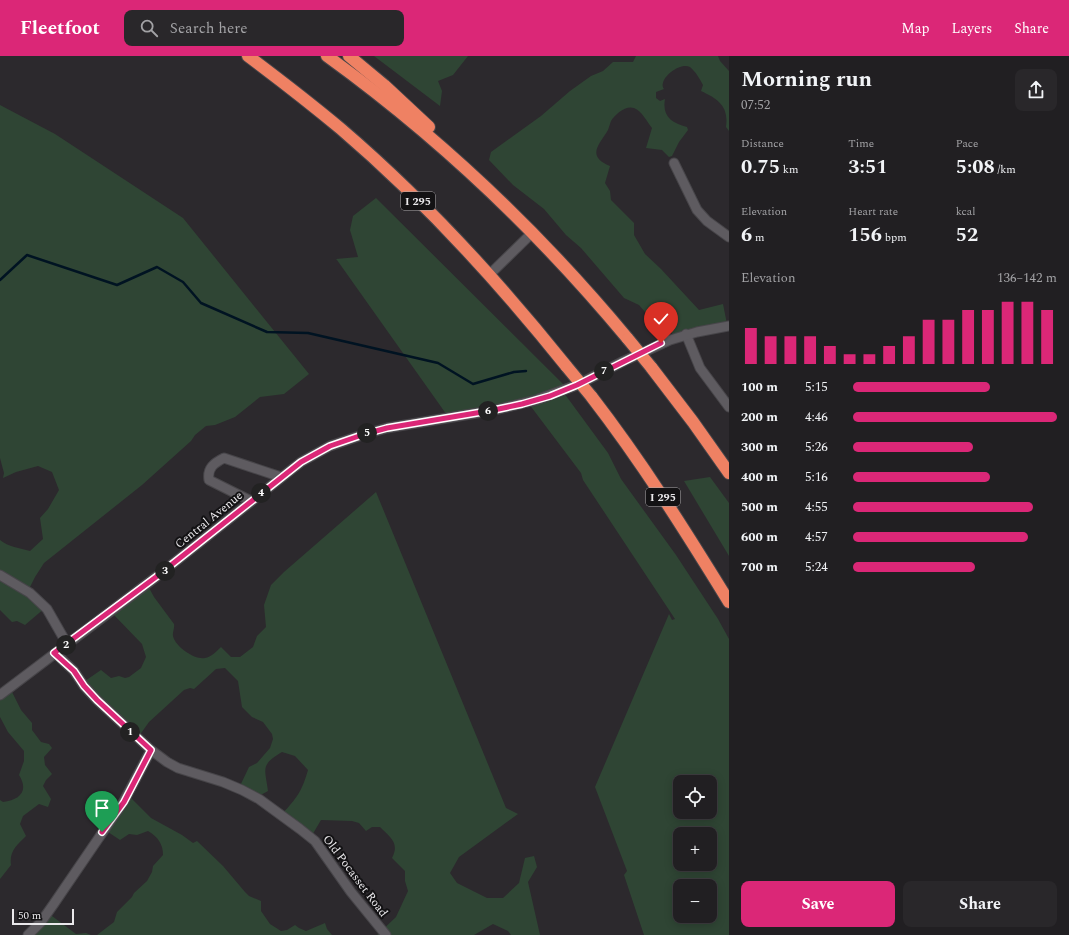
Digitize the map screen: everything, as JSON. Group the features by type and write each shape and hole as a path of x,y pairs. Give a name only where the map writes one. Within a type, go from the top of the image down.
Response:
{"highway":[{"name":"I 295","path":"248,56 319,111 364,150 428,211 489,275 568,366 622,437 729,602"},
{"path":"327,56 417,126 468,171 578,280 651,367 693,422 729,473"},
{"path":"349,56 384,85 472,167 492,188 512,213"}],"street":[{"path":"674,163 694,204 702,216 729,237"},
{"path":"489,275 532,233"},
{"name":"Central Avenue","path":"0,695 156,577 281,477 301,462 330,446 344,440 387,428 488,411 543,398 577,385 652,347 686,334 729,326"},
{"path":"686,334 700,368 729,407"},
{"path":"251,501 209,480 209,470 215,462 224,458 281,477"},
{"path":"0,575 30,594 42,605 54,621 67,644"},
{"name":"Old Pocasset Road","path":"54,653 74,671 84,686 97,700 151,750 167,762 178,768 223,782 259,799 315,841 350,892 386,935"},
{"path":"28,935 53,906 124,802 151,750"}],"green space":[{"path":"374,56 468,56 453,75 438,81 442,91 440,106"},
{"path":"636,56 718,56 720,61 729,71 729,131 726,127 726,114 724,108 717,100 701,91 703,85 690,67 682,66 666,76 663,85 664,89 656,92 656,98 660,101 665,99 665,110 669,118 676,123 687,127 688,130 679,142 672,156 669,157 662,150 646,148 652,128 637,109 631,107 624,109 613,118 608,130 598,145 596,154 598,158 610,166 605,183 610,191 611,200 634,223 634,235 645,254 699,310 723,304 728,329 674,338 666,320 645,312 639,305 624,298 581,248 566,235 544,209 513,185 489,160 491,152 541,116 570,91 591,76 603,71 613,62 633,62"},
{"path":"0,105 55,134 183,218 309,374 284,394 260,397 235,417 215,425 206,426 142,485 44,563 28,591 45,608 25,625 17,621 12,622 0,610 0,540 10,546 30,551 43,539 40,518 48,509 59,490 52,472 38,466 16,472 3,478 4,473 0,458"},
{"path":"376,198 563,384 567,389 564,393 608,453 621,479 676,555 718,619 729,639 729,935 644,935 624,875 627,871 595,787 669,614 672,620 675,619 583,480 581,473 529,404 449,418 336,259 358,257 350,230 353,216"},
{"path":"710,477 729,503 729,556 684,481"},
{"path":"376,492 506,808 518,814 459,857 450,873 457,883 487,898 503,898 519,883 525,858 534,856 537,867 528,882 540,935 511,935 508,931 493,924 474,935 377,935 396,917 408,891 405,881 405,871 392,858 395,848 393,841 380,827 372,827 366,831 359,823 352,821 321,820 311,837 282,814 298,794 304,783 308,770 295,756 282,752 270,760 267,764 265,772 268,791 257,797 239,788 249,767 257,763 270,748 273,739 272,734 263,722 252,717 242,707 238,681 225,668 216,669 194,689 190,688 184,690 149,722 139,736 82,683 101,670 111,678 119,676 125,678 129,677 141,668 146,657 142,644 113,614 148,586 154,597 174,624 173,637 179,646 192,655 201,658 212,655 221,647 231,657 240,657 253,647 257,636 266,627 264,605 271,585"},
{"path":"11,690 21,710 32,723 32,730 41,742 49,744 52,748 44,757 45,765 52,774 43,786 51,799 48,807 39,804 23,816 20,824 26,836 12,852 11,865 0,879 0,800 3,802 14,799 21,794 23,790 22,781 19,775 24,761 24,751 8,732 0,717 0,698"},
{"path":"128,795 151,818 182,835 193,843 197,841 223,866 249,896 261,901 261,911 270,924 281,931 287,930 295,925 306,931 325,923 327,929 332,935 97,935 114,922 117,912 147,881 152,872 153,866 163,855 162,847 159,841 148,831 137,835 129,834 120,840 105,830"},
{"path":"48,913 76,934 86,933 91,935 28,935"}],"waterway":[{"path":"0,280 27,255 117,285 157,267 183,282 201,303 267,332 308,333 438,363 473,384 514,372 526,371"}],"route":[{"path":"102,832 124,802 151,750 113,716 84,686 74,671 54,653 156,577 281,477 301,462 330,446 344,440 387,428 494,410 550,396 577,385 661,343"}]}
